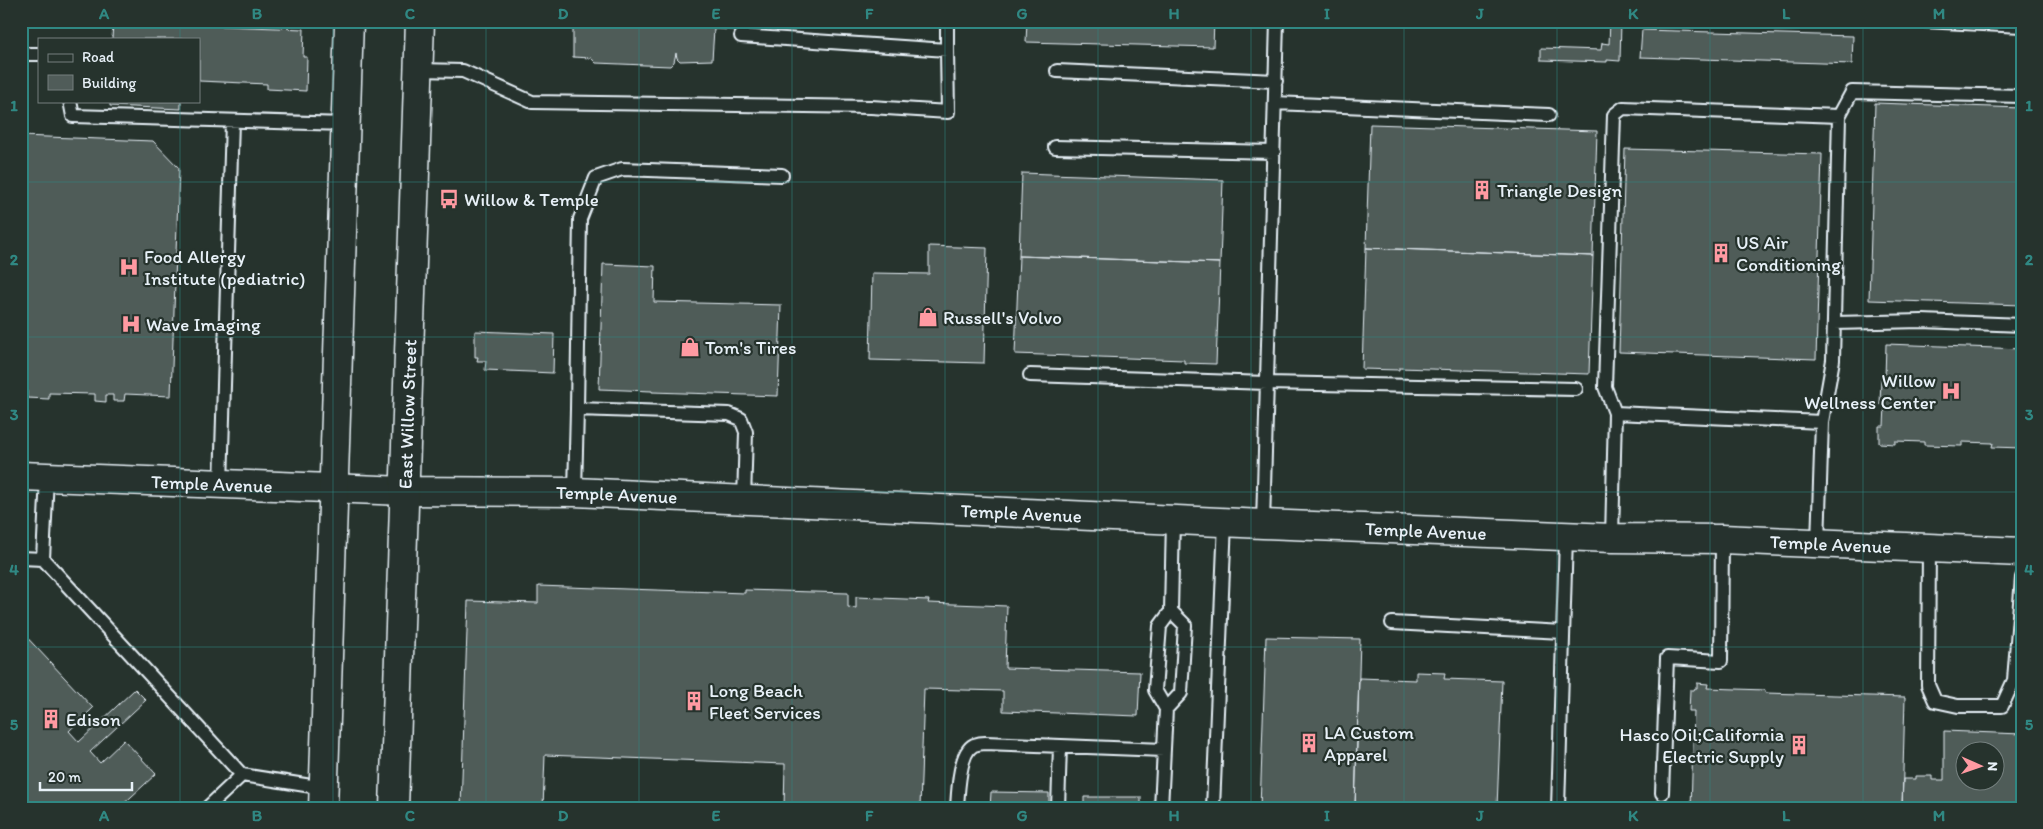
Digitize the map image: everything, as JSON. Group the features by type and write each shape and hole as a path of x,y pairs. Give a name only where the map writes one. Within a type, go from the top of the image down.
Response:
{"main road":[{"path":"324,798 349,21"},
{"name":"East Willow Street","path":"394,808 420,21"},
{"name":"Temple Avenue","path":"34,477 405,491 575,492 1263,524 1612,538 1722,538 2022,552"}],"lane":[{"path":"419,70 464,71 532,102 871,107 948,112 947,21"},
{"path":"1263,524 1278,21"},
{"path":"1923,21 2022,26"},
{"path":"741,36 947,50"},
{"path":"21,54 38,54"},
{"path":"1057,71 1276,81"},
{"path":"1818,543 1822,422 1833,360 1839,116 1852,92 2022,96"},
{"path":"70,102 73,116 346,124"},
{"path":"1275,103 1549,115"},
{"path":"1612,538 1615,413 1606,387 1614,115 1623,108 1839,116"},
{"path":"221,484 232,120"},
{"path":"1055,147 1274,152"},
{"path":"575,492 580,219 596,178 622,169 782,175"},
{"path":"1834,323 1922,321 2022,325"},
{"path":"1030,375 1576,390"},
{"path":"577,409 729,414 741,419 746,432 744,500"},
{"path":"1615,413 1822,422"},
{"path":"34,477 43,559 242,775 324,798"},
{"path":"1161,808 1166,709 1155,690 1160,626 1170,611 1173,520"},
{"path":"1212,808 1225,522"},
{"path":"1558,808 1566,536"},
{"path":"1662,793 1667,658 1721,661 1722,538"},
{"path":"1929,548 1928,685 1935,701 1958,706 2002,706 2014,680 2022,577"},
{"path":"21,558 43,559"},
{"path":"1166,709 1181,693 1185,644 1185,625 1170,611"},
{"path":"1392,623 1563,632"},
{"path":"957,808 964,755 972,746 985,742 1164,750"},
{"path":"1058,808 1060,746"},
{"path":"207,808 242,775"}],"building":[{"path":"567,21 766,21 766,32 714,29 712,60 680,61 676,53 674,62 670,66 596,63 591,58 573,57 573,25 570,25"},
{"path":"1027,21 1214,21 1213,47 1026,42"},
{"path":"1610,21 1621,21 1620,61 1541,60 1541,48 1601,50 1602,43 1609,44"},
{"path":"113,22 304,29 303,57 307,57 306,91 267,89 267,84 200,81 200,38 112,38"},
{"path":"1642,30 1853,36 1852,64 1640,57"},
{"path":"110,102 181,102 181,109 110,106"},
{"path":"1875,103 2022,108 2022,305 1869,300"},
{"name":"Triangle Design","path":"1370,124 1597,131 1593,256 1366,248"},
{"path":"21,136 153,141 179,168 171,396 125,394 124,401 113,401 113,395 106,395 106,402 95,401 95,394 49,393 49,399 27,398 27,391 21,390"},
{"name":"US Air Conditioning","path":"1625,149 1822,154 1816,359 1619,352"},
{"path":"1022,173 1223,180 1220,263 1019,256"},
{"name":"Russell's Volvo","path":"929,246 987,248 984,363 870,360 872,273 929,274"},
{"name":"Triangle Design","path":"1366,248 1593,256 1589,374 1399,368 1399,370 1362,369"},
{"path":"1019,256 1220,263 1216,364 1184,363 1184,360 1015,354"},
{"name":"Tom's Tires","path":"603,264 655,266 654,302 781,305 778,396 599,389"},
{"path":"475,331 554,334 553,373 485,370 486,361 477,361 478,357 475,357"},
{"name":"Willow Wellness Center","path":"1886,344 2022,349 2022,448 1992,447 1993,443 1962,442 1962,446 1924,445 1924,442 1895,441 1895,444 1879,443 1879,426 1884,426 1885,405 1880,404 1881,378 1885,378"},
{"name":"Long Beach Fleet Services","path":"538,586 745,593 745,590 848,593 848,607 856,608 856,597 929,600 928,603 1007,606 1005,668 1140,672 1138,716 1003,711 1003,691 924,689 920,808 784,808 785,764 545,755 543,808 461,808 468,601 538,603"},
{"name":"Edison","path":"21,631 93,708 69,731 79,742 135,689 146,700 90,752 100,763 124,740 156,774 119,808 21,808"},
{"name":"LA Custom Apparel","path":"1266,637 1360,639 1355,808 1260,808"},
{"path":"1416,672 1445,673 1444,679 1502,681 1497,808 1355,808 1359,678 1416,680"},
{"name":"Hasco Oil;California Electric Supply","path":"1697,683 1708,684 1707,688 1765,690 1765,693 1905,697 1902,808 1691,808 1694,711 1689,711 1690,690 1697,688"},
{"path":"1944,731 2022,734 2022,808 1902,808 1903,779 1916,779 1916,776 1932,776 1932,780 1944,780"},
{"path":"991,792 1049,793 1049,808 990,808"},
{"path":"1084,797 1141,797 1141,808 1084,808"}],"place":[{"name":"Triangle Design","path":"1482,190"},
{"name":"Willow & Temple","path":"449,199"},
{"name":"US Air Conditioning","path":"1721,253"},
{"name":"Food Allergy Institute (pediatric)","path":"129,267"},
{"name":"Russell's Volvo","path":"928,317"},
{"name":"Wave Imaging","path":"131,324"},
{"name":"Tom's Tires","path":"690,347"},
{"name":"Willow Wellness Center","path":"1951,391"},
{"name":"Long Beach Fleet Services","path":"694,701"},
{"name":"Edison","path":"51,719"},
{"name":"LA Custom Apparel","path":"1309,743"},
{"name":"Hasco Oil;California Electric Supply","path":"1799,745"}]}
